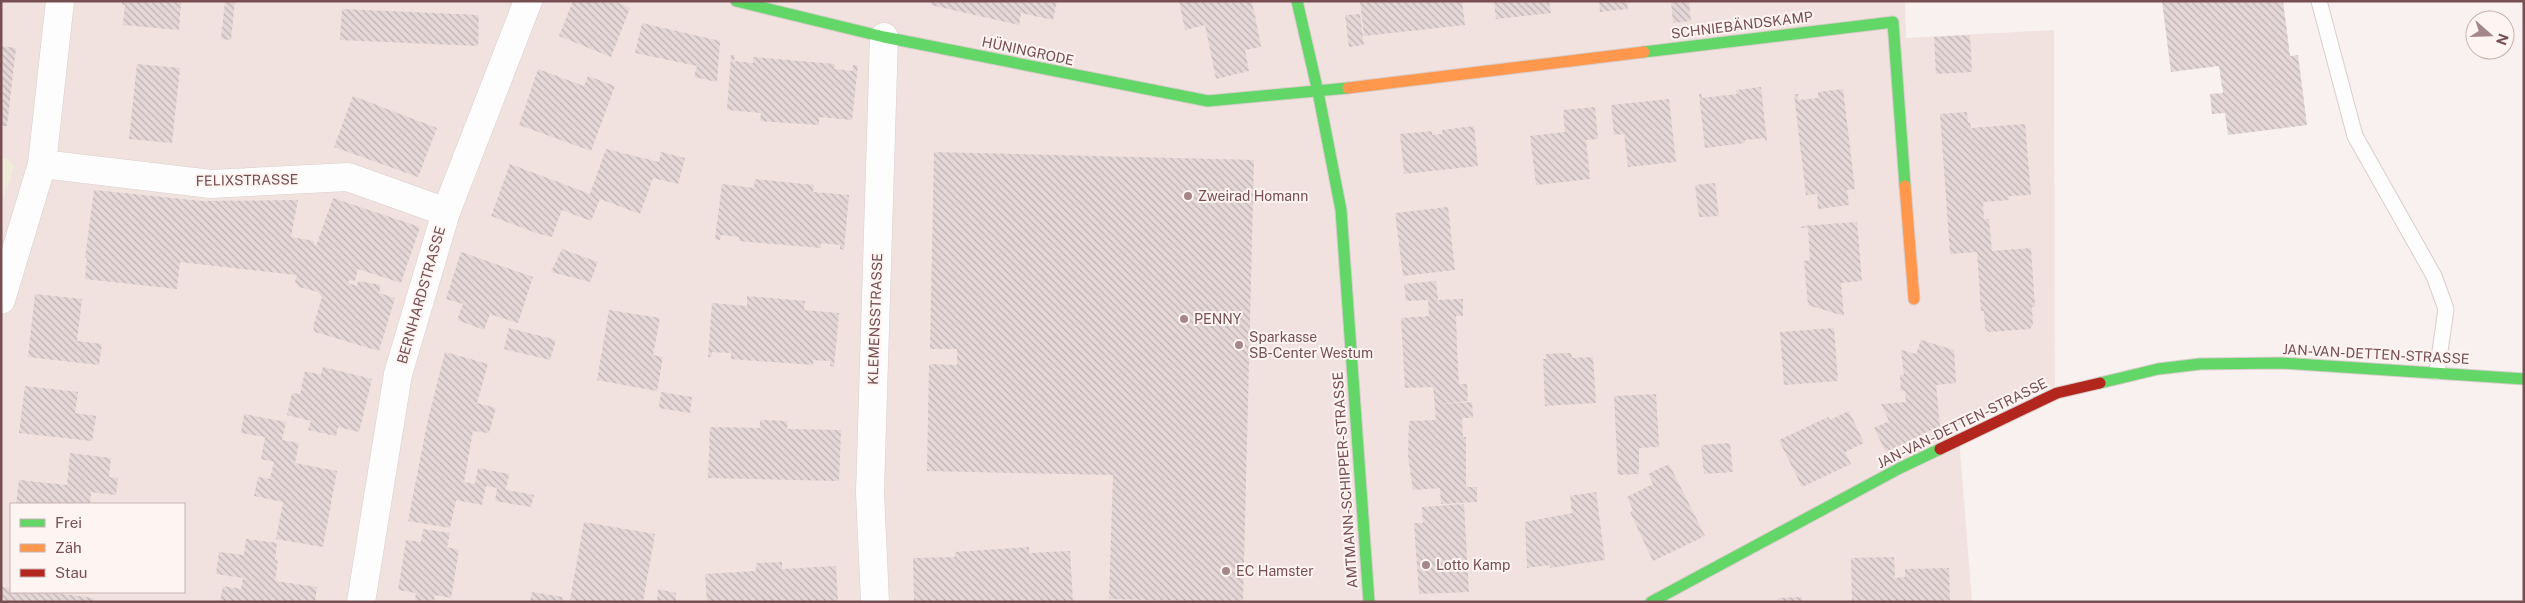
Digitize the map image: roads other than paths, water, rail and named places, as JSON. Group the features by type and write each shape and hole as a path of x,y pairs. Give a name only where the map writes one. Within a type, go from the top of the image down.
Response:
{"street":[{"path":"1,300 42,164 60,1"},
{"name":"BERNHARDSTRASSE","path":"361,602 398,374 446,212 528,1"},
{"name":"HÜNINGRODE","path":"736,1 884,37 1208,101 1318,92"},
{"name":"AMTMANN-SCHIPPER-STRASSE","path":"1297,1 1318,92 1341,210 1369,602"},
{"name":"SCHNIEBÄNDSKAMP","path":"1318,92 1893,22 1914,299"},
{"name":"KLEMENSSTRASSE","path":"876,602 870,492 884,37"},
{"name":"FELIXSTRASSE","path":"42,164 211,184 348,177 446,212"},
{"name":"JAN-VAN-DETTEN-STRASSE","path":"1650,602 1900,468 2057,393 2158,370 2200,364 2282,363 2518,377 2524,379"}],"lane":[{"path":"2319,1 2355,136 2434,276 2446,309 2437,372"}],"place":[{"name":"Zweirad Homann","path":"1188,196"},
{"name":"PENNY","path":"1184,319"},
{"name":"Sparkasse SB-Center Westum","path":"1239,345"},
{"name":"Lotto Kamp","path":"1426,565"},
{"name":"EC Hamster","path":"1226,571"}]}
